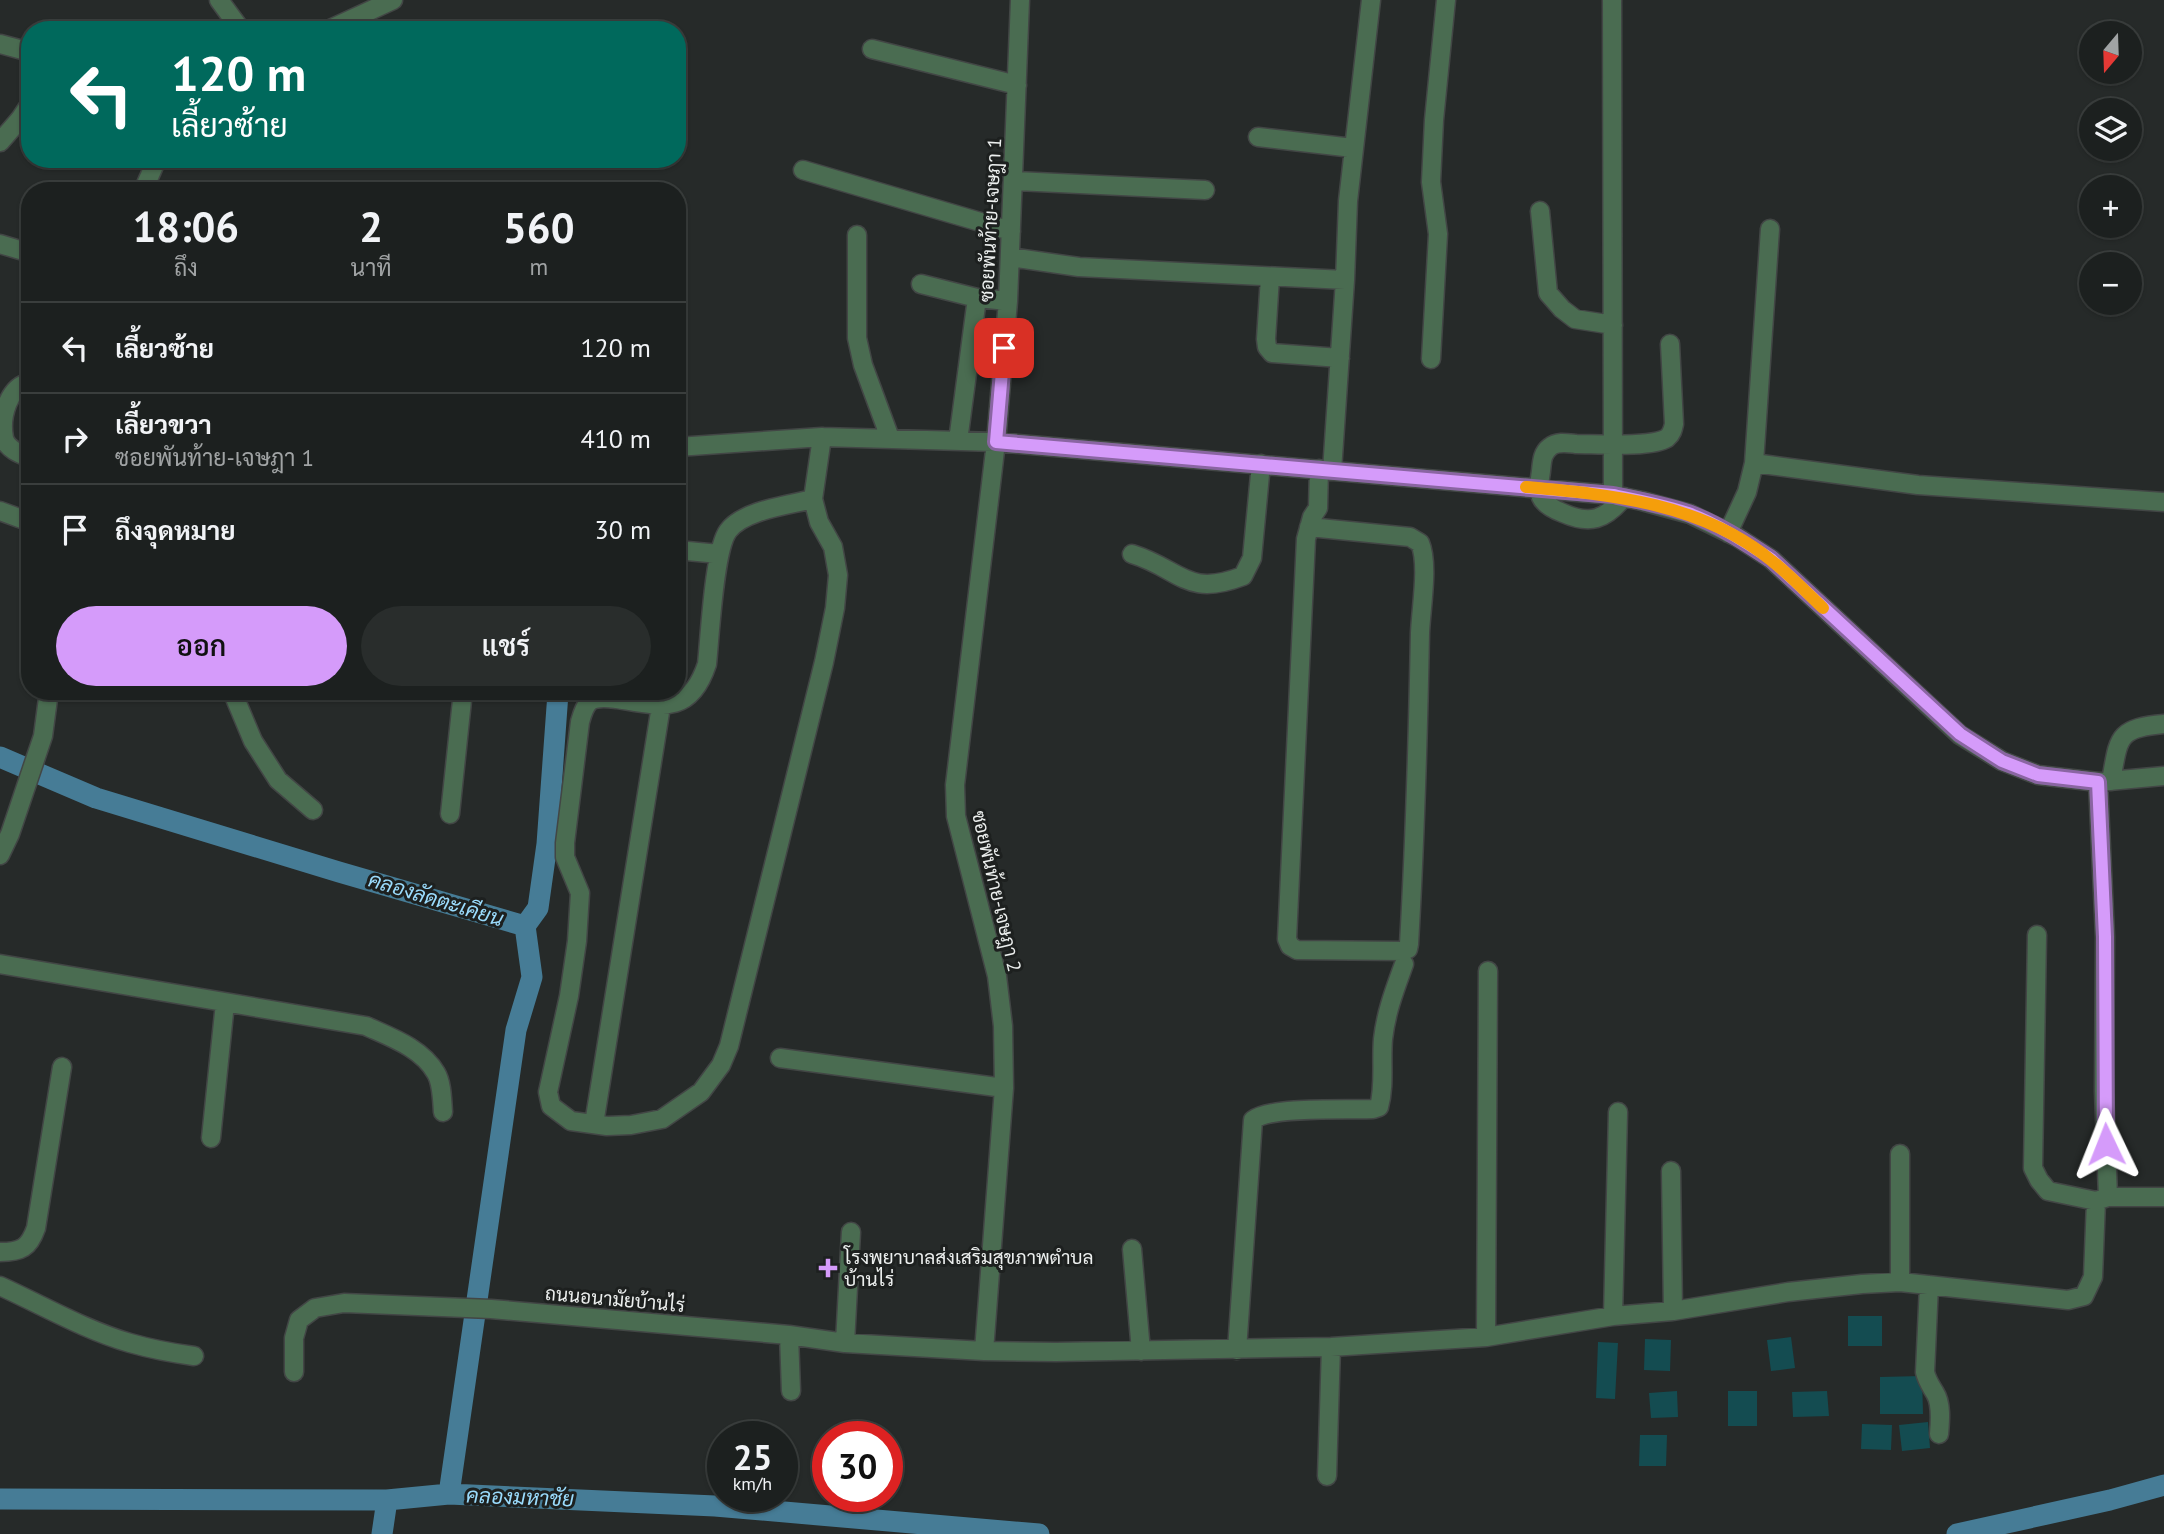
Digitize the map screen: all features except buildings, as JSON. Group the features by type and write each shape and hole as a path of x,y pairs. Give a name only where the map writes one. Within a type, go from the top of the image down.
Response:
{"street":[{"path":"219,0 234,21"},
{"path":"348,21 393,0"},
{"name":"ซอยพันท้าย-เจษฎา 1","path":"996,442 1012,232 1020,0"},
{"path":"1309,527 1410,537 1420,543 1424,555 1415,833 1409,944 1404,951 1297,950 1290,946 1287,939 1306,538 1309,527 1312,517 1318,508 1340,358 1353,148 1371,0"},
{"path":"1431,359 1438,234 1431,182 1434,120 1446,0"},
{"path":"1612,0 1613,445 1618,496 1612,511 1588,520 1572,517 1542,500 1538,489 1543,457 1546,449 1555,443 1613,445 1655,442 1672,433 1674,424 1670,344"},
{"path":"0,44 21,50"},
{"path":"872,49 1017,85"},
{"path":"0,142 21,118"},
{"path":"1258,137 1353,148"},
{"path":"803,170 1012,232"},
{"path":"1014,181 1205,190"},
{"path":"1540,211 1548,293 1575,319 1613,325"},
{"path":"1728,533 1747,492 1754,463 1770,229"},
{"path":"857,235 857,338 863,365 890,438"},
{"path":"0,244 21,250"},
{"path":"1010,257 1079,267 1345,280"},
{"path":"1270,277 1266,347 1272,353 1278,354 1340,358"},
{"path":"920,284 977,298 1007,301"},
{"path":"958,441 977,298"},
{"path":"21,385 4,401 1,425 4,440 21,455"},
{"path":"592,700 588,703 580,722 567,820 565,857 580,893 577,941 569,996 548,1092 551,1106 571,1121 607,1126 631,1125 662,1119 701,1092 721,1065 729,1046 824,663 835,608 838,575 833,547 819,522 813,499 822,437"},
{"path":"686,446 822,437 996,442 1618,496 1690,514 1771,559 1960,734 2002,761 2038,775 2104,782 2164,776"},
{"name":"ซอยพันท้าย-เจษฎา 2","path":"984,1351 1004,1088 1004,1052 997,976 956,816 955,785 996,442"},
{"path":"1754,463 1918,485 2164,502"},
{"path":"1132,554 1157,563 1180,578 1196,584 1210,585 1243,576 1252,558 1261,464"},
{"path":"686,697 701,680 707,664 719,554 728,531 741,520 760,512 813,499"},
{"path":"0,511 21,519"},
{"path":"686,551 719,554"},
{"path":"0,855 10,834 43,736 49,700"},
{"path":"236,700 253,741 278,780 313,810"},
{"path":"450,814 463,700"},
{"path":"620,700 661,706 683,700"},
{"path":"594,1124 661,706"},
{"path":"2102,1199 2105,1091 2104,782 2118,744 2126,733 2139,726 2164,724"},
{"path":"2037,935 2033,1168 2048,1191 2102,1199 2164,1197"},
{"path":"0,964 366,1026 409,1047 428,1062 437,1074 443,1112"},
{"path":"1237,1350 1253,1120 1260,1115 1284,1112 1379,1107 1387,1012 1404,964"},
{"path":"1486,1337 1488,971"},
{"path":"211,1138 225,1003"},
{"path":"780,1058 1004,1088"},
{"path":"0,1252 25,1248 32,1241 62,1067"},
{"path":"1613,1316 1618,1112"},
{"path":"1900,1154 1900,1282"},
{"path":"1671,1171 1673,1311"},
{"name":"ถนนอนามัยบ้านไร่","path":"294,1372 294,1338 299,1320 315,1308 344,1303 491,1309 789,1335 845,1343 984,1351 1141,1351 1331,1347 1486,1337 1613,1316 1673,1311 1788,1292 1861,1284 1900,1282 2068,1300 2084,1296 2093,1277 2102,1199"},
{"path":"845,1343 851,1232"},
{"path":"1132,1249 1141,1351"},
{"path":"1929,1285 1925,1372 1929,1386 1937,1394 1939,1434"},
{"path":"0,1286 111,1336 164,1352 194,1356"},
{"path":"789,1335 791,1391"},
{"path":"1327,1476 1331,1347"}],"waterway":[{"path":"525,926 538,908 547,844 557,700"},
{"name":"คลองลัดตะเคียน","path":"0,757 96,798 525,926 532,977 516,1030 449,1494"},
{"name":"คลองมหาชัย","path":"1957,1534 2110,1500 2164,1485"},
{"name":"คลองมหาชัย","path":"0,1499 387,1500 449,1494 715,1506 1039,1534"},
{"path":"382,1534 387,1500"}],"slow traffic":[{"path":"1526,487 1613,495 1690,514 1737,537 1771,559 1823,608"}],"place":[{"name":"โรงพยาบาลส่งเสริมสุขภาพตำบล บ้านไร่","path":"828,1268"}],"route":[{"path":"1004,348 996,442 1613,495 1690,514 1737,537 1771,559 1960,734 2002,761 2038,775 2098,782 2105,937 2106,1144"}]}
